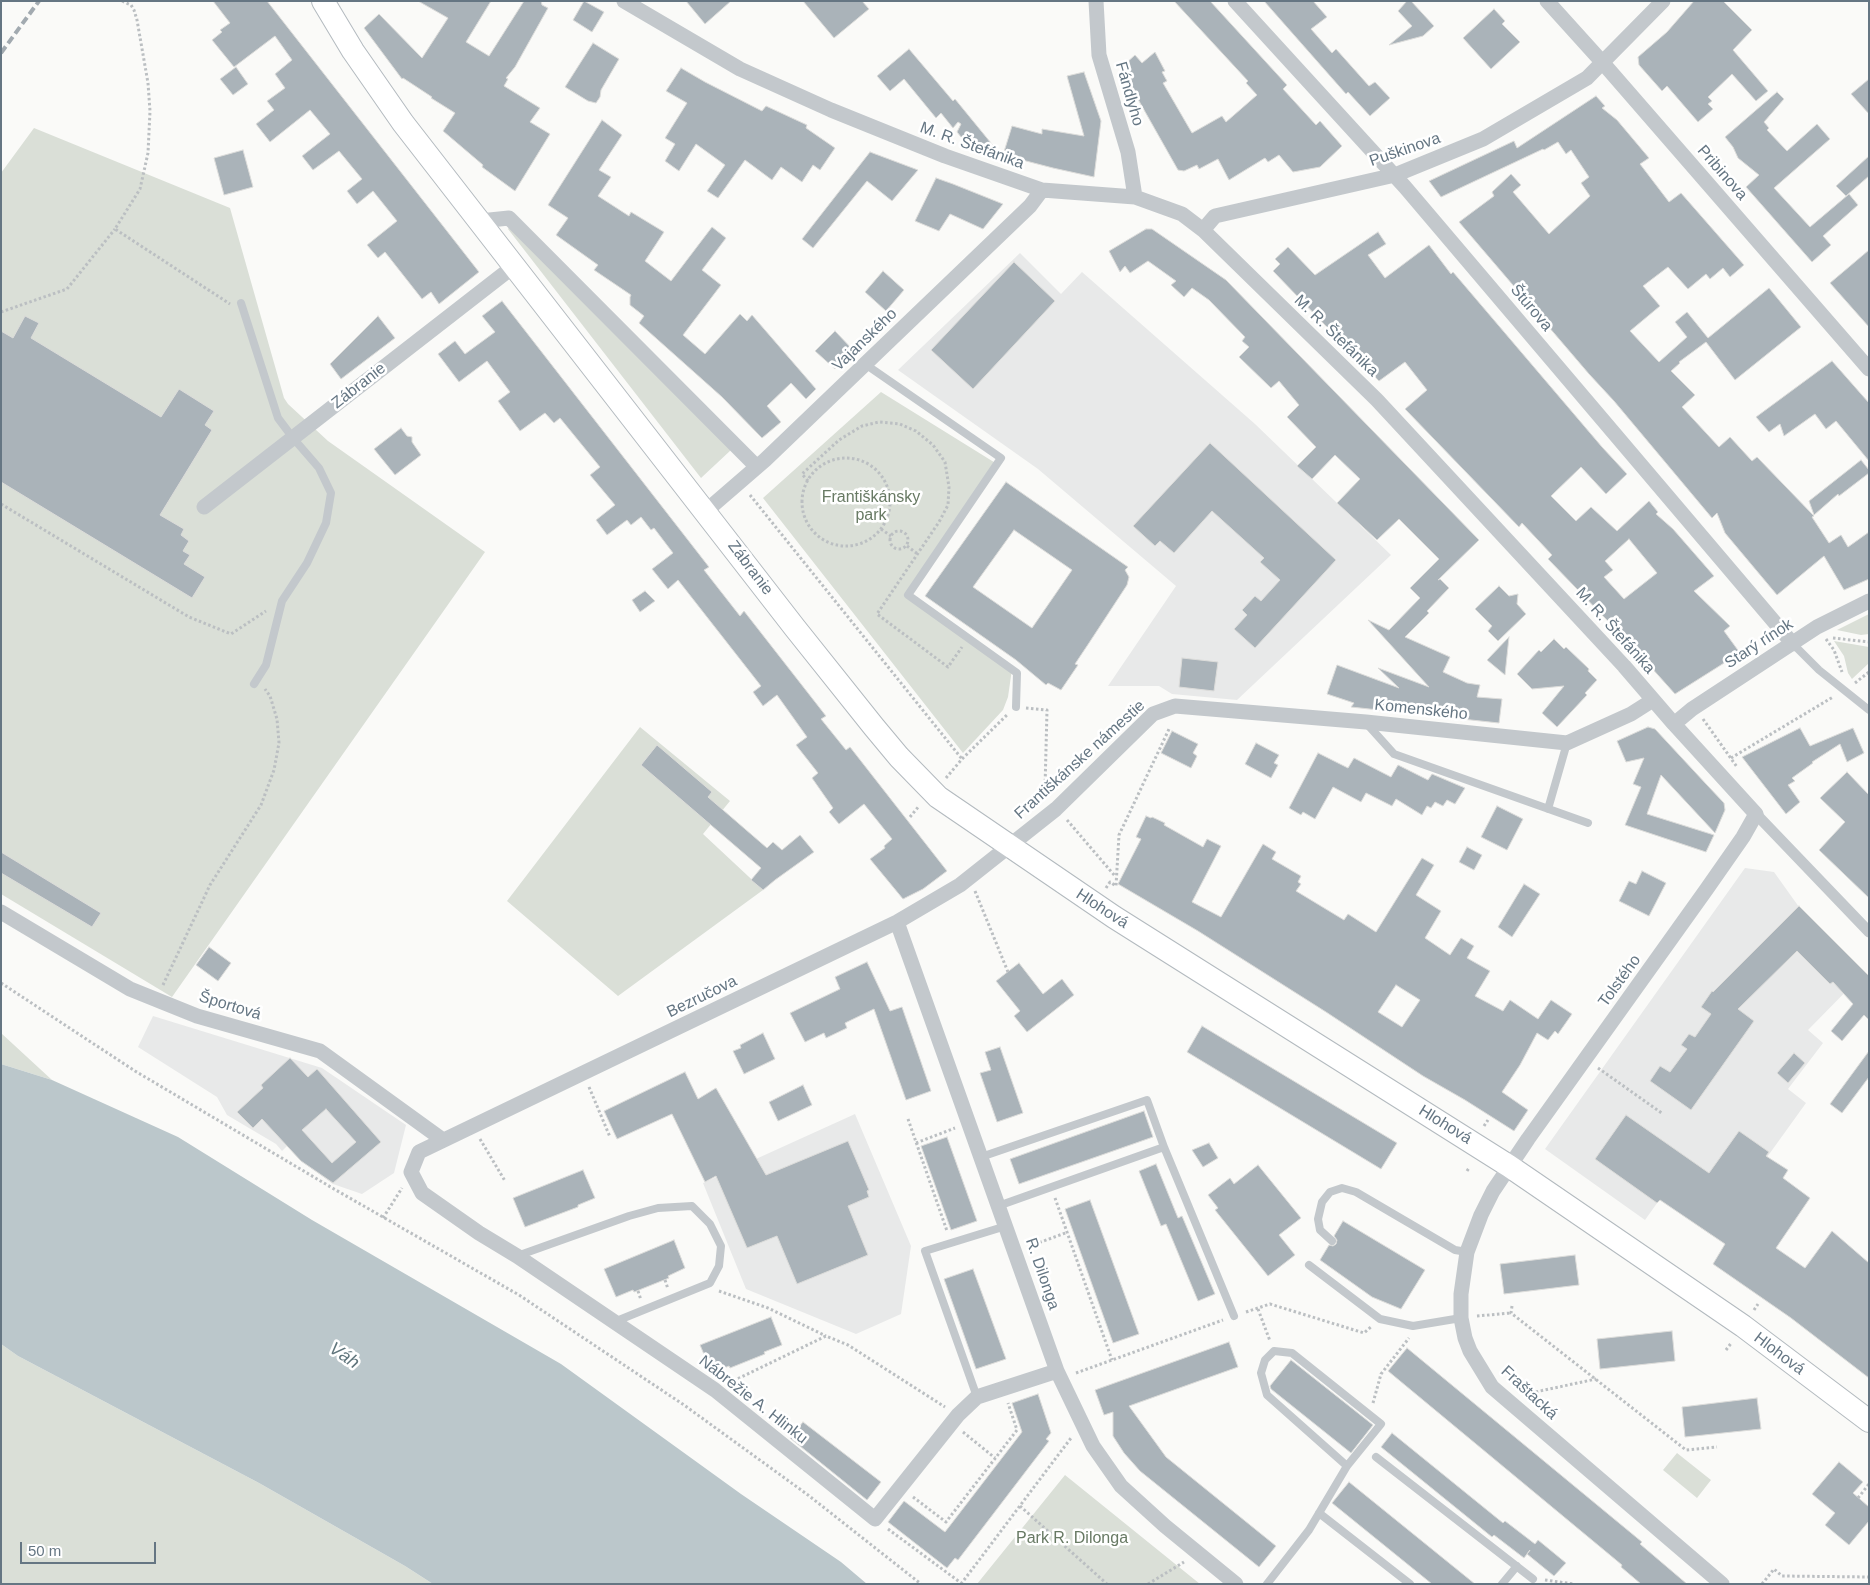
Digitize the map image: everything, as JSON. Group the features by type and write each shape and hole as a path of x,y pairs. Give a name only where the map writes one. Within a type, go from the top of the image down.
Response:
{"main road":[{"name":"Zábranie","path":"324,1 373,82 706,511 794,628 899,757 938,797 1010,845"},
{"name":"Hlohová","path":"1010,845 1114,917 1510,1166 1742,1326 1869,1421"}],"street":[{"name":"M. R. Štefánika","path":"624,1 740,70 831,110 945,156 1042,190 1135,196 1182,214 1203,230 1377,400 1624,666 1756,814 1869,932"},
{"name":"Fándlyho","path":"1096,1 1100,55 1128,152 1135,196"},
{"name":"Štúrova","path":"1235,1 1395,175 1793,644"},
{"name":"Pribinova","path":"1547,1 1869,369"},
{"name":"Puškinova","path":"1203,230 1215,216 1395,175 1483,139 1587,78 1663,1"},
{"name":"Vajanského","path":"706,511 757,467 865,364 1030,206 1042,190"},
{"path":"480,221 509,218 757,467"},
{"name":"Zábranie","path":"204,507 514,266"},
{"name":"Starý rínok","path":"1674,724 1692,709 1817,627 1869,601"},
{"path":"1567,743 1631,714 1653,700"},
{"name":"Františkánske námestie","path":"1010,845 1056,808 1152,714 1176,706"},
{"name":"Komenského","path":"1176,706 1366,722 1567,743"},
{"name":"Tolstého","path":"1510,1166 1706,890 1743,837 1756,814"},
{"name":"Bezručova","path":"412,1172 419,1152 897,922 960,885 1010,845"},
{"name":"Športová","path":"1,912 130,989 197,1016 320,1051 443,1140"},
{"name":"R. Dilonga","path":"897,922 1057,1371 1093,1446 1121,1486 1165,1526 1236,1584"},
{"name":"Fraštacká","path":"1510,1166 1489,1198 1467,1252 1461,1294 1461,1318 1464,1338 1470,1351 1492,1387 1722,1584"},
{"name":"Nábrežie A. Hlinku","path":"412,1172 422,1194 715,1390 875,1519"},
{"path":"875,1519 955,1419 977,1397 1057,1371"}],"lane":[{"path":"241,303 278,418 319,468 331,493 326,523 307,563 282,602 266,665 256,681"},
{"path":"865,364 1001,458 908,595 1017,673 1016,707"},
{"path":"1793,644 1819,670 1869,710"},
{"path":"1366,722 1394,754 1588,824"},
{"path":"1548,809 1567,743"},
{"path":"981,1157 1147,1100 1234,1316"},
{"path":"998,1206 1164,1146"},
{"path":"1332,1240 1320,1230 1318,1219 1322,1202 1330,1192 1342,1188 1356,1192 1455,1250 1467,1252"},
{"path":"517,1256 658,1208 692,1206 710,1224 721,1246 719,1266 710,1283 614,1322"},
{"path":"977,1397 925,1251 1006,1226"},
{"path":"1309,1266 1380,1319 1413,1326 1461,1318"},
{"path":"1267,1584 1309,1530 1347,1466 1381,1424 1292,1353 1274,1351 1265,1360 1261,1373 1267,1395 1347,1466"},
{"path":"1376,1457 1533,1579"},
{"path":"1319,1513 1410,1584"},
{"path":"1502,1584 1517,1566"}],"path":[{"path":"1,312 66,289 115,229 140,189 148,153 150,112 148,83 134,10 131,5 122,1"},
{"path":"115,229 234,306 241,303"},
{"path":"808,480 802,474 839,440 862,426 879,422 900,424 916,431 933,445 945,462 950,487 948,505 939,522 877,614 948,667 968,638"},
{"path":"852,459 868,464 881,476 888,491 889,509 881,529 873,536 853,545 843,546 822,539 807,523 804,512 804,491 808,480 820,468 835,460 852,459"},
{"path":"750,495 962,759"},
{"path":"1,504 189,617 231,634 282,602"},
{"path":"881,529 891,536"},
{"path":"896,532 902,532 907,535 908,543 904,548 896,549 891,542 891,536 896,532"},
{"path":"1842,689 1842,671 1834,650 1824,637 1869,642"},
{"path":"1731,758 1869,672"},
{"path":"1864,676 1869,679"},
{"path":"156,999 210,885 261,805 274,770 279,743 276,719 270,696 256,681"},
{"path":"948,775 1016,707 1047,710 1045,788 1048,801"},
{"path":"1702,718 1741,773"},
{"path":"1106,888 1110,882 1116,886 1119,836 1170,727"},
{"path":"910,817 923,802"},
{"path":"1064,816 1116,876"},
{"path":"975,890 1008,972"},
{"path":"1,983 135,1071 384,1218 519,1295 684,1404 808,1495 921,1584"},
{"path":"1595,1066 1663,1114"},
{"path":"588,1084 610,1137"},
{"path":"908,1119 951,1244"},
{"path":"916,1143 956,1128"},
{"path":"478,1134 505,1181"},
{"path":"384,1218 412,1172"},
{"path":"1052,1187 1112,1360"},
{"path":"1030,1246 1068,1232"},
{"path":"704,1286 768,1308 848,1345 955,1419 995,1458"},
{"path":"1076,1373 1270,1304 1364,1332 1380,1319"},
{"path":"1512,1306 1512,1313"},
{"path":"1258,1308 1274,1351"},
{"path":"1461,1318 1512,1313 1686,1450 1717,1447"},
{"path":"1370,1414 1381,1374 1408,1341 1413,1326"},
{"path":"715,1390 826,1336"},
{"path":"1726,1350 1733,1340"},
{"path":"1506,1398 1596,1379"},
{"path":"900,1487 946,1522 1017,1430 1018,1427 1004,1388"},
{"path":"875,1519 961,1584 1082,1424"},
{"path":"992,1463 996,1466"},
{"path":"1858,1498 1869,1484"},
{"path":"971,1491 975,1494"},
{"path":"1020,1506 1107,1584"},
{"path":"951,1517 955,1520"},
{"path":"1148,1584 1187,1560"},
{"path":"1762,1584 1774,1569 1782,1576 1869,1577"},
{"path":"1533,1579 1574,1584"}],"shaded area":[{"path":"1020,253 1061,294 1082,272 1255,424 1391,555 1237,700 1172,694 1159,686 1108,686 1176,586 1038,469 898,370"},
{"path":"1745,868 1774,872 1799,907 1865,972 1808,1030 1823,1043 1788,1089 1806,1103 1711,1235 1660,1199 1645,1220 1545,1149"},
{"path":"153,1016 322,1068 406,1125 394,1173 362,1194 333,1184 301,1161 287,1146 282,1151 276,1144 227,1115 217,1097 138,1047"},
{"path":"855,1114 911,1246 901,1314 856,1334 746,1289 703,1183"}],"green space":[{"path":"34,128 230,208 284,398 288,404 328,441 485,552 172,997 1,894 1,173"},
{"path":"510,226 731,450 701,478 508,229"},
{"name":"Františkánsky park","path":"881,392 997,464 908,595 1012,669 1008,697 1003,710 963,753 763,498"},
{"path":"1869,614 1869,634 1861,635 1837,630"},
{"path":"1834,641 1869,647 1869,663 1852,679 1848,673 1844,656"},
{"path":"640,727 730,801 703,834 763,890 618,996 507,901"},
{"path":"1,1033 52,1080 1,1064"},
{"path":"1,1344 18,1356 259,1483 405,1566 433,1584 1,1584"},
{"path":"1677,1453 1711,1480 1697,1498 1663,1470"},
{"name":"Park R. Dilonga","path":"1065,1475 1200,1584 977,1584"}],"water":[{"name":"Váh","path":"1,1064 52,1080 178,1137 312,1220 561,1364 741,1494 841,1562 867,1584 433,1584 405,1566 259,1483 18,1356 1,1344"}],"building":[{"path":"213,1 267,1 479,272 439,304 431,292 422,299 385,252 378,258 367,245 397,221 373,191 357,204 347,191 362,179 339,151 313,170 302,156 330,134 310,110 270,142 256,124 274,110 267,101 285,88 275,74 292,60 275,36 234,67 212,40 222,32 220,30 230,23"},
{"path":"418,1 491,1 466,42 489,56 524,1 541,1 542,5 548,8 515,67 506,78 508,79 504,86 540,108 530,122 550,134 515,191 482,167 483,165 443,131 455,113 402,79 364,28 379,14 422,58 448,18"},
{"path":"584,1 604,12 592,32 573,20"},
{"path":"686,1 731,1 705,24"},
{"path":"803,1 862,1 869,9 834,38"},
{"path":"1174,1 1210,1 1287,85 1283,89 1316,125 1320,121 1342,146 1320,167 1293,172 1279,155 1268,162 1265,158 1229,180 1218,159 1199,169 1197,165 1184,171 1178,170 1126,78 1124,65 1135,55 1142,63 1155,52 1165,71 1162,72 1167,81 1163,83 1192,133 1222,116 1226,122 1257,95 1246,83 1248,81"},
{"path":"1264,1 1313,1 1327,17 1311,29 1332,53 1336,49 1369,86 1375,82 1390,98 1370,116 1348,92 1346,94"},
{"path":"1407,1 1411,1 1434,26 1423,36 1389,45 1412,26 1398,11"},
{"path":"1694,1 1723,1 1752,30 1733,50 1768,91 1756,101 1732,74 1708,97 1712,101 1708,104 1713,109 1698,122 1667,86 1662,91 1639,65 1638,57 1667,32"},
{"path":"1494,9 1505,21 1502,24 1520,42 1491,69 1463,38"},
{"path":"593,43 619,59 601,90 600,97 596,103 588,101 565,87"},
{"path":"909,49 953,101 955,99 1000,154 966,143 957,132 961,124 958,122 953,128 941,113 936,118 904,79 890,91 877,76"},
{"path":"236,67 248,84 233,95 220,79"},
{"path":"681,68 762,111 766,106 807,125 806,128 835,148 820,170 813,165 802,182 781,167 772,180 745,160 718,198 707,191 725,165 696,144 679,171 665,161 675,144 665,138 687,103 666,91"},
{"path":"1084,72 1101,121 1094,177 1003,155 1012,126 1042,134 1042,129 1084,136 1067,76"},
{"path":"1869,79 1869,114 1851,94"},
{"path":"1777,92 1784,99 1764,122 1769,128 1767,130 1787,151 1817,124 1830,139 1774,188 1810,227 1849,194 1858,205 1823,236 1831,245 1812,262 1746,187 1759,175 1738,158 1733,147 1725,137"},
{"path":"1596,96 1605,106 1602,108 1617,120 1649,158 1640,164 1669,202 1681,193 1744,265 1730,277 1723,268 1710,279 1706,274 1688,289 1668,267 1643,286 1660,306 1630,331 1659,362 1687,337 1675,322 1687,312 1708,338 1769,288 1801,327 1735,380 1706,342 1679,362 1671,371 1695,395 1682,407 1719,447 1730,437 1752,461 1757,457 1814,516 1812,517 1829,543 1841,535 1848,547 1869,532 1869,579 1844,590 1824,556 1777,595 1725,533 1717,513 1712,518 1614,401 1459,222 1494,196 1492,192 1511,174 1521,185 1513,192 1549,234 1590,196 1581,183 1589,177 1571,150 1566,154 1558,142 1441,197 1429,181 1514,141 1517,148"},
{"path":"602,120 622,135 599,170 611,177 598,196 629,216 631,212 664,232 645,261 671,281 712,227 726,238 702,270 721,285 683,335 705,354 740,314 747,321 752,315 816,389 806,399 791,383 767,406 781,422 762,438 722,397 639,323 644,316 630,305 631,295 594,270 598,265 556,235 568,218 548,205"},
{"path":"243,150 253,187 224,195 214,158"},
{"path":"870,152 918,170 892,201 867,181 813,248 802,239"},
{"path":"1869,156 1869,176 1846,196 1836,186"},
{"path":"936,178 1003,204 983,229 950,214 939,231 915,221"},
{"path":"1146,229 1152,229 1226,280 1479,540 1438,580 1440,579 1449,588 1427,611 1429,613 1405,637 1450,657 1443,672 1467,683 1480,685 1477,697 1502,699 1499,723 1351,707 1354,703 1327,694 1337,665 1399,688 1378,668 1429,687 1368,620 1389,630 1420,598 1410,588 1439,559 1399,519 1377,540 1337,503 1360,479 1335,455 1312,479 1297,466 1316,447 1287,417 1299,405 1279,381 1271,388 1239,357 1249,347 1242,341 1245,337 1209,300 1192,288 1184,297 1171,285 1176,281 1148,261 1130,273 1125,266 1120,272 1109,251"},
{"path":"1378,232 1386,244 1368,255 1385,278 1429,245 1451,274 1453,272 1627,474 1606,494 1581,467 1551,496 1576,521 1591,507 1617,531 1649,501 1658,512 1656,514 1673,529 1714,576 1694,591 1730,626 1724,631 1740,653 1675,694 1632,646 1548,559 1552,555 1522,523 1519,527 1405,409 1427,390 1405,362 1379,381 1273,271 1280,264 1275,259 1288,247 1315,275","holes":["1629,539 1657,573 1624,599 1604,577 1613,570 1605,561"]},
{"path":"1869,250 1869,327 1830,283"},
{"path":"1014,262 1055,301 973,389 931,350"},
{"path":"883,271 904,290 886,311 865,292"},
{"path":"502,301 709,567 704,570 740,616 744,611 826,716 821,719 846,750 850,747 947,871 923,889 903,899 870,859 885,848 884,846 892,839 864,804 839,824 829,812 833,808 812,778 818,773 796,745 807,737 777,695 763,706 753,692 761,686 678,580 668,589 652,569 673,553 654,528 651,530 641,517 631,525 627,520 607,535 596,520 615,505 590,475 600,467 560,418 554,423 545,413 520,431 498,401 510,392 487,361 459,382 438,354 455,341 465,354 495,332 482,316"},
{"path":"25,316 39,323 31,338 161,417 179,389 214,411 205,425 212,430 160,515 184,529 181,535 189,541 183,551 190,555 184,564 205,577 192,598 1,482 1,331 13,338"},
{"path":"378,316 395,338 341,379 330,364"},
{"path":"835,331 854,351 835,369 815,351"},
{"path":"1832,361 1869,403 1869,461 1836,421 1826,429 1815,414 1784,436 1780,424 1769,432 1756,417"},
{"path":"401,428 407,436 412,437 412,442 421,455 395,475 374,449"},
{"path":"1210,443 1336,560 1255,648 1234,629 1247,615 1242,610 1255,596 1261,601 1280,580 1260,562 1264,558 1212,511 1174,553 1160,541 1155,546 1133,526"},
{"path":"1861,460 1869,470 1869,473 1839,496 1838,494 1814,515 1809,501"},
{"path":"1006,482 1128,567 1125,570 1129,577 1127,585 1075,664 1078,665 1061,690 1048,683 1046,685 1016,660 925,596","holes":["1014,530 1072,570 1032,628 973,587"]},
{"path":"1499,586 1509,596 1518,594 1517,604 1526,614 1498,641 1488,631 1492,626 1475,609"},
{"path":"645,591 655,601 640,612 632,600"},
{"path":"1509,637 1505,675 1487,660"},
{"path":"1554,639 1564,649 1566,647 1589,669 1588,671 1597,680 1585,693 1587,695 1557,727 1542,713 1564,686 1532,689 1517,674 1539,650 1541,652"},
{"path":"1182,658 1218,662 1214,691 1179,687"},
{"path":"1648,727 1655,729 1724,803 1725,810 1715,833 1661,775 1647,814 1714,835 1706,852 1625,825 1641,787 1633,784 1644,758 1626,762 1617,741"},
{"path":"1800,728 1810,746 1853,728 1864,753 1847,762 1840,744 1812,762 1792,778 1795,781 1788,785 1800,802 1786,814 1742,757"},
{"path":"1172,731 1198,744 1193,753 1197,756 1191,768 1161,753"},
{"path":"1256,743 1279,755 1274,763 1278,765 1271,778 1245,764"},
{"path":"657,745 712,792 708,797 767,848 773,842 782,850 800,835 814,852 763,890 751,880 761,868 641,765"},
{"path":"1318,753 1348,768 1354,758 1391,777 1398,765 1428,780 1432,774 1465,788 1455,804 1447,800 1443,806 1435,802 1431,808 1427,806 1422,815 1396,799 1392,806 1366,793 1361,802 1333,787 1315,819 1303,812 1301,815 1289,808"},
{"path":"1847,772 1869,795 1869,898 1819,850 1845,822 1820,798"},
{"path":"1497,806 1523,819 1507,850 1481,837"},
{"path":"1146,816 1165,823 1164,825 1203,847 1207,839 1221,846 1192,902 1221,917 1263,844 1276,852 1272,859 1301,876 1298,882 1301,884 1296,891 1344,920 1348,914 1376,932 1422,858 1434,865 1416,895 1441,911 1425,938 1450,955 1461,938 1474,946 1467,958 1490,971 1475,996 1503,1011 1510,1000 1538,1019 1551,1000 1572,1014 1558,1034 1555,1031 1548,1040 1537,1033 1520,1065 1502,1092 1528,1110 1514,1131 1423,1076 1198,931 1118,884 1141,839 1136,837","holes":["1396,985 1420,1000 1402,1027 1378,1012"]},
{"path":"1467,847 1482,855 1474,870 1459,862"},
{"path":"1,852 101,913 92,927 1,873"},
{"path":"1642,871 1666,883 1649,916 1619,901 1629,881 1636,884"},
{"path":"1524,884 1540,894 1512,937 1498,927"},
{"path":"1799,906 1869,976 1869,1020 1864,1015 1842,1041 1831,1031 1853,1004 1833,982 1830,984 1797,951 1738,1009 1754,1021 1691,1110 1650,1081 1660,1066 1670,1072 1687,1049 1681,1045 1689,1034 1695,1037 1711,1014 1701,1007 1712,991"},
{"path":"209,947 231,963 218,981 196,965"},
{"path":"867,962 890,1011 902,1007 931,1091 906,1100 874,1009 845,1023 847,1028 826,1038 824,1033 805,1042 790,1013 840,989 835,977"},
{"path":"1019,963 1043,994 1062,979 1074,995 1027,1032 1014,1016 1020,1011 996,981"},
{"path":"1202,1026 1397,1143 1381,1169 1187,1052"},
{"path":"763,1033 775,1059 744,1074 733,1051 741,1048 740,1045"},
{"path":"1000,1047 1023,1113 997,1122 980,1073 991,1070 985,1052"},
{"path":"1869,1051 1869,1077 1842,1113 1830,1104"},
{"path":"1794,1053 1805,1063 1788,1083 1777,1073"},
{"path":"290,1058 308,1077 317,1069 381,1142 333,1183 301,1161 262,1119 253,1128 237,1112 263,1088 261,1085","holes":["326,1109 356,1142 332,1163 302,1130"]},
{"path":"685,1072 698,1099 716,1088 766,1175 848,1141 869,1190 867,1191 869,1197 848,1206 868,1255 797,1284 777,1236 747,1248 716,1176 705,1182 672,1114 617,1139 604,1111"},
{"path":"803,1085 812,1105 778,1121 769,1102"},
{"path":"1144,1111 1153,1137 1019,1184 1010,1159"},
{"path":"1626,1115 1709,1173 1739,1131 1769,1152 1766,1156 1788,1170 1783,1178 1810,1198 1776,1248 1805,1268 1832,1231 1869,1263 1869,1378 1791,1318 1713,1264 1725,1244 1660,1200 1657,1203 1595,1159"},
{"path":"947,1137 977,1221 951,1230 921,1146"},
{"path":"1209,1143 1218,1158 1203,1167 1192,1150"},
{"path":"1156,1164 1178,1218 1182,1216 1215,1294 1198,1301 1166,1224 1161,1226 1139,1171"},
{"path":"1258,1165 1301,1218 1279,1235 1295,1255 1268,1276 1215,1210 1218,1208 1208,1195 1230,1178 1234,1184"},
{"path":"583,1170 595,1198 578,1205 578,1207 525,1227 513,1198"},
{"path":"1090,1200 1139,1334 1113,1343 1065,1209"},
{"path":"1343,1221 1425,1270 1401,1309 1372,1297 1320,1260 1329,1245 1333,1246 1336,1244 1337,1240 1334,1236"},
{"path":"674,1240 685,1268 668,1276 669,1278 616,1297 604,1269"},
{"path":"1575,1255 1579,1285 1504,1294 1500,1264"},
{"path":"973,1269 1006,1359 976,1369 944,1279"},
{"path":"771,1317 782,1345 730,1368 729,1366 712,1373 700,1345"},
{"path":"1672,1331 1675,1361 1600,1369 1597,1339"},
{"path":"1229,1342 1238,1367 1129,1406 1166,1457 1276,1546 1259,1567 1140,1471 1124,1453 1113,1436 1113,1412 1104,1415 1095,1390"},
{"path":"1407,1348 1642,1542 1640,1544 1687,1584 1641,1584 1621,1567 1622,1565 1388,1371"},
{"path":"1291,1360 1373,1425 1351,1453 1271,1389 1270,1386"},
{"path":"1038,1394 1051,1433 1046,1439 1049,1441 958,1560 955,1558 947,1568 888,1522 904,1501 945,1532 1022,1432 1012,1403"},
{"path":"1757,1398 1761,1429 1685,1437 1682,1407"},
{"path":"803,1422 881,1482 867,1500 790,1438"},
{"path":"1392,1433 1503,1523 1505,1521 1535,1544 1538,1540 1566,1563 1554,1576 1527,1554 1524,1558 1494,1535 1492,1537 1381,1447"},
{"path":"1839,1462 1863,1482 1853,1493 1869,1507 1869,1521 1849,1545 1825,1525 1835,1513 1812,1494"},
{"path":"1349,1482 1475,1584 1432,1584 1332,1503"}],"railway":[{"path":"1,53 39,1"}]}
